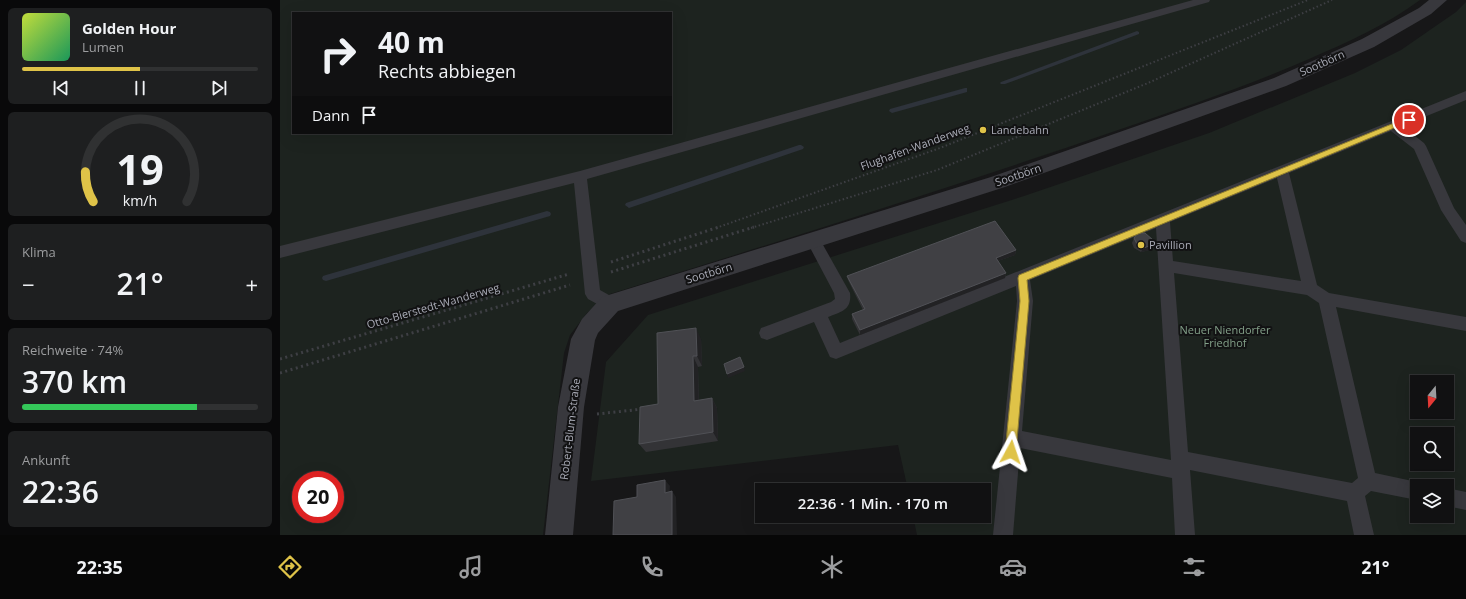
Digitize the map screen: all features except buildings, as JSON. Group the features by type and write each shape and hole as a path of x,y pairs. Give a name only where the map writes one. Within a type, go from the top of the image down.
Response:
{"street":[{"name":"Sootbörn","path":"610,304 998,182 1280,82 1368,43 1425,11 1439,0"},
{"name":"Robert-Blum-Straße","path":"559,535 570,418 583,339 590,326 610,304"}],"lane":[{"path":"280,252 580,176 1205,0"},
{"path":"818,314 836,352 1022,278 1282,170 1394,126 1466,95"},
{"path":"1394,126 1419,146 1448,210 1466,237"},
{"path":"1282,170 1310,289"},
{"path":"580,176 593,294 610,304"},
{"path":"1163,219 1185,535"},
{"path":"767,333 837,307 843,301 842,293 813,240"},
{"path":"1167,266 1310,289 1326,300 1466,324"},
{"path":"1003,535 1025,301 1022,278"},
{"path":"1326,300 1361,487 1364,535"},
{"path":"1012,438 1180,465 1361,487 1410,490"},
{"path":"1454,498 1466,501"}],"path":[{"name":"Flughafen-Wanderweg","path":"590,273 940,148 1308,0"},
{"path":"280,373 590,273 937,170 1148,83 1332,0"},
{"name":"Otto-Bierstedt-Wanderweg","path":"280,359 590,273"},
{"path":"570,418 650,408"}],"green space":[{"path":"280,0 1420,0 1380,25 1324,53 1214,96 1055,152 610,294 587,313 570,335 564,353 543,535 280,535"},
{"name":"Neuer Niendorfer Friedhof","path":"1466,2 1466,535 917,535 914,523 991,523 991,483 906,483 898,445 591,481 606,362 648,315 1024,196 1209,133 1355,73 1401,50 1456,12"}],"waterway":[{"path":"1003,83 1137,33"},
{"path":"892,111 965,90"},
{"path":"629,205 801,147"},
{"path":"326,278 547,214"}],"place":[{"name":"Landebahn","path":"983,130"},
{"name":"Pavillion","path":"1141,245"}],"route":[{"path":"1011,452 1025,301 1022,278 1282,170 1409,120"}]}
